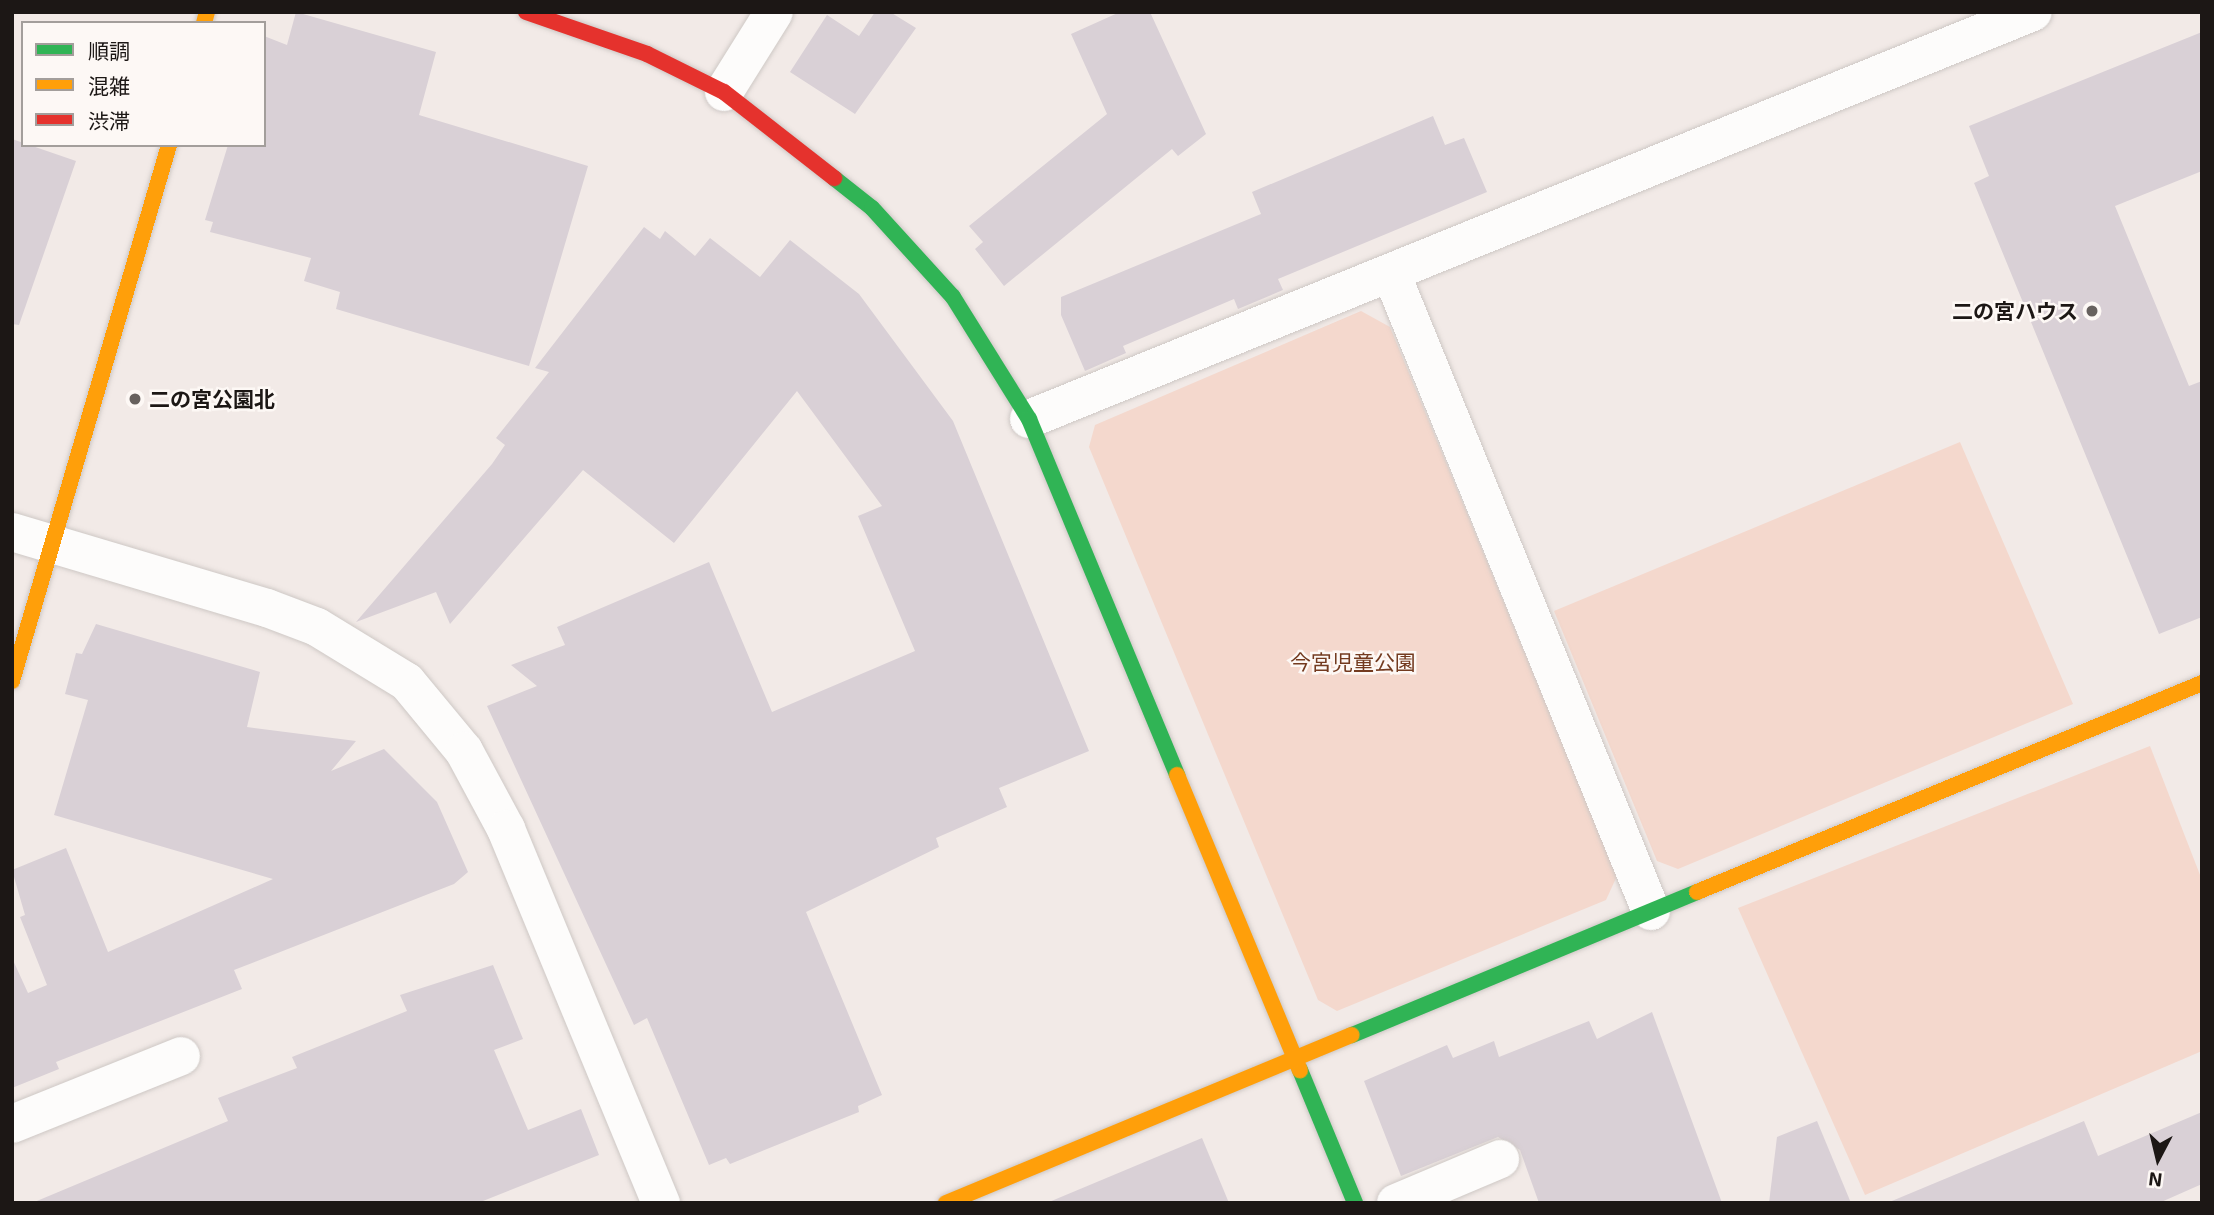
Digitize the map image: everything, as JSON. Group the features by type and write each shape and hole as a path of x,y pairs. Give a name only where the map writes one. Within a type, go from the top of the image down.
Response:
{"street":[{"path":"526,12 647,54 724,92 805,152 914,248 953,297 1029,419 1354,1203"},
{"path":"724,92 774,12"},
{"path":"1029,419 2033,12"},
{"path":"12,681 168,147"},
{"path":"1391,273 1651,911"},
{"path":"12,532 317,627 407,682 437,715 506,829 661,1203"},
{"path":"946,1203 2202,683"},
{"path":"12,1124 180,1056"},
{"path":"1396,1203 1500,1158"}],"green space":[{"name":"今宮児童公園","path":"1361,311 1390,327 1617,876 1606,900 1337,1011 1318,1000 1089,447 1095,425"},
{"path":"1960,442 2073,704 1678,869 1657,861 1554,611"},
{"path":"2150,746 2202,880 2202,1051 1865,1195 1738,908"}],"building":[{"path":"296,12 436,52 419,115 588,166 529,366 336,309 340,292 304,281 311,258 210,232 213,222 205,220 227,147 266,147 266,37 287,45"},
{"path":"875,12 890,12 916,28 855,114 790,72 827,15 859,36"},
{"path":"1120,12 1150,12 1206,134 1178,156 1172,149 1004,286 975,249 983,242 969,226 1107,114 1071,34"},
{"name":"二の宮ハウス","path":"2202,32 2202,171 2115,206 2189,386 2202,381 2202,617 2159,634 1974,183 1989,176 1969,126"},
{"path":"1433,116 1445,145 1464,138 1487,192 1278,279 1283,290 1238,309 1234,299 1123,346 1126,353 1085,371 1061,315 1061,297 1261,214 1252,192"},
{"path":"12,139 21,142 21,147 35,147 76,161 19,325 12,324"},
{"path":"644,227 660,239 665,231 695,256 710,238 760,277 790,240 859,294 953,421 1089,751 999,788 1007,807 936,838 939,847 806,912 882,1095 858,1106 859,1112 730,1164 726,1158 709,1165 647,1018 634,1025 487,706 537,686 511,665 565,645 557,627 709,562 772,712 915,651 858,516 882,506 797,391 674,543 583,470 450,624 436,592 356,622 492,464 505,445 496,438 549,372 535,368"},
{"path":"96,624 260,672 247,727 356,741 331,771 384,749 437,802 468,872 454,884 234,970 242,989 56,1062 59,1069 12,1088 12,958 28,993 47,985 20,917 25,915 12,870 66,848 108,952 273,879 54,815 88,700 65,694 76,653 82,654"},
{"path":"493,965 523,1039 494,1050 528,1130 581,1109 599,1155 478,1203 32,1203 228,1121 218,1098 297,1068 292,1057 407,1011 400,995"},
{"path":"1652,1012 1722,1203 1539,1203 1520,1150 1498,1137 1401,1176 1364,1081 1447,1045 1453,1058 1494,1041 1499,1057 1589,1021 1597,1039"},
{"path":"2202,1112 2202,1184 2159,1203 1887,1203 2084,1121 2098,1156"},
{"path":"1817,1121 1851,1203 1769,1203 1777,1137"},
{"path":"1202,1138 1229,1203 1049,1203 1049,1202"}],"traffic: fast":[{"path":"834,178 872,208 953,297 1029,419 1177,775"},
{"path":"1352,1035 1697,892"},
{"path":"1300,1070 1355,1203"}],"traffic: slow":[{"path":"205,21 207,12"},
{"path":"12,681 168,147"},
{"path":"1697,892 2202,683"},
{"path":"1177,775 1300,1070"},
{"path":"946,1203 1352,1035"}],"traffic: jam":[{"path":"526,12 647,54 724,92 834,178"}],"place":[{"name":"二の宮ハウス","path":"2092,311"},
{"name":"二の宮公園北","path":"135,399"}]}
